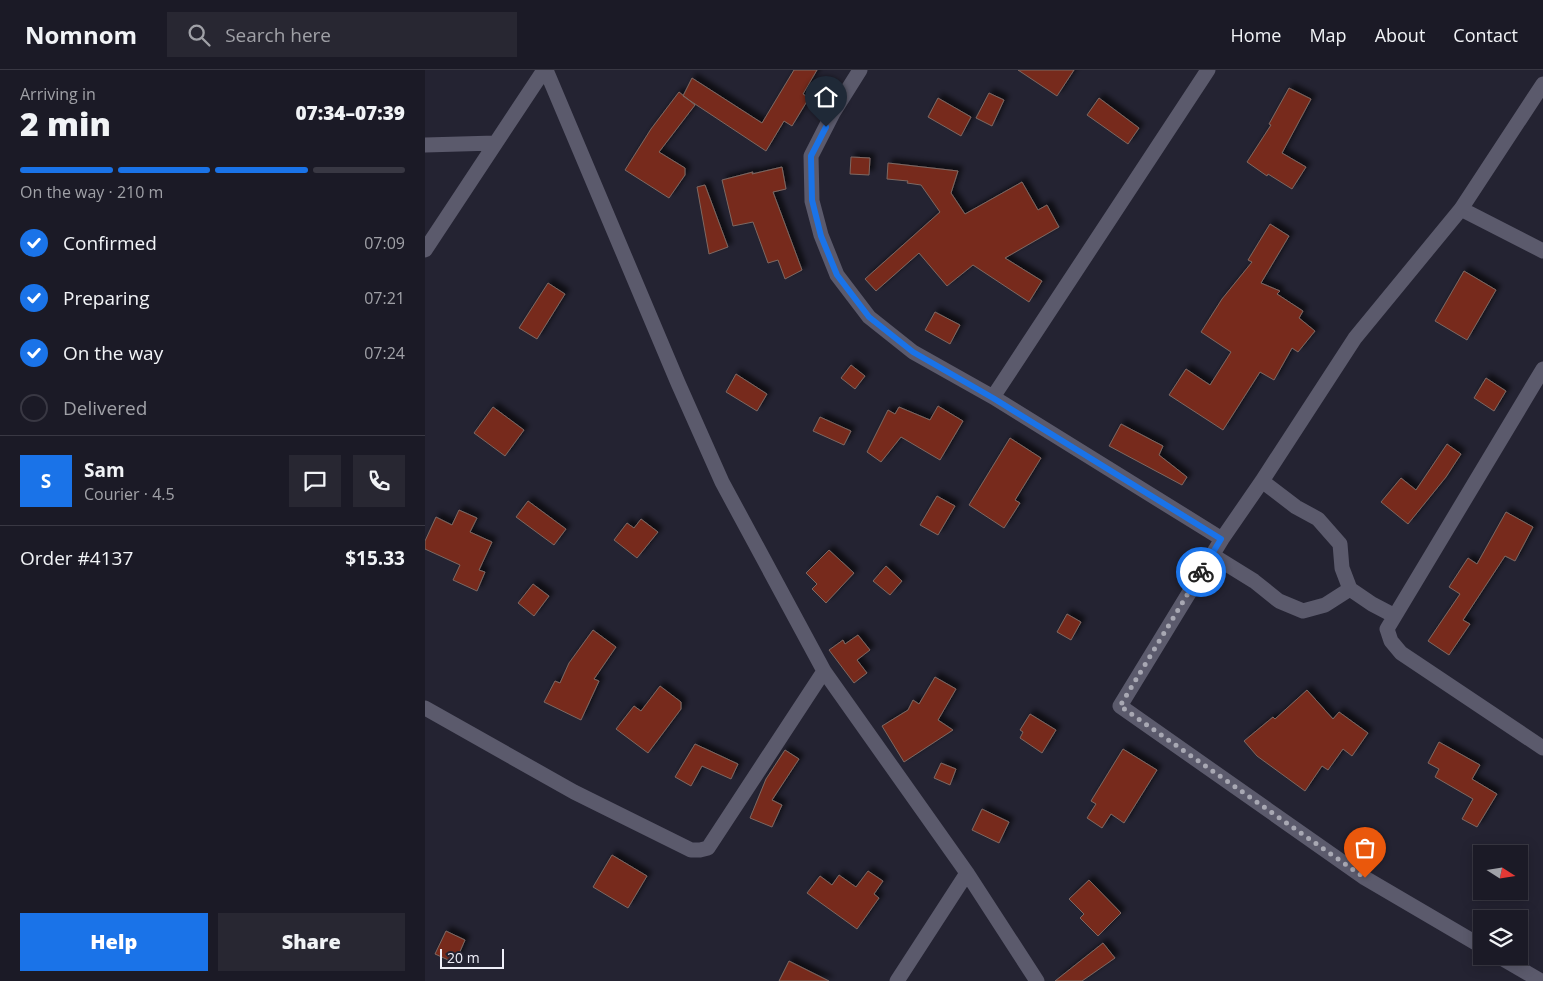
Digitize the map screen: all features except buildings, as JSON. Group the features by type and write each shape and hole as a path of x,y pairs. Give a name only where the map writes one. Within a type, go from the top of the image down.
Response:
{"street":[{"path":"425,250 545,70"},
{"path":"545,70 722,482 824,671 967,873 1037,981"},
{"path":"860,70 833,113 811,156 812,200 821,236 833,267 869,317 913,352 993,398 1221,539"},
{"path":"993,398 1209,70"},
{"path":"1473,941 1365,878 1120,706 1221,539 1263,481 1355,338 1461,209 1543,84"},
{"path":"425,145 495,143"},
{"path":"1461,209 1543,251"},
{"path":"1543,369 1393,615 1387,629 1391,641 1401,653 1543,748"},
{"path":"1263,481 1296,507 1318,519 1340,544 1342,568 1350,588 1372,604 1393,615"},
{"path":"1212,555 1254,581 1279,601 1303,610 1325,605 1350,588"},
{"path":"425,708 574,792 691,850 701,850 708,848 824,671"},
{"path":"897,981 967,873"},
{"path":"1513,965 1541,981"}],"way so far":[{"path":"1201,572 1120,706 1365,878"}],"route":[{"path":"826,127 811,156 812,200 821,236 837,275 869,317 913,352 993,398 1221,539 1201,572"}]}
